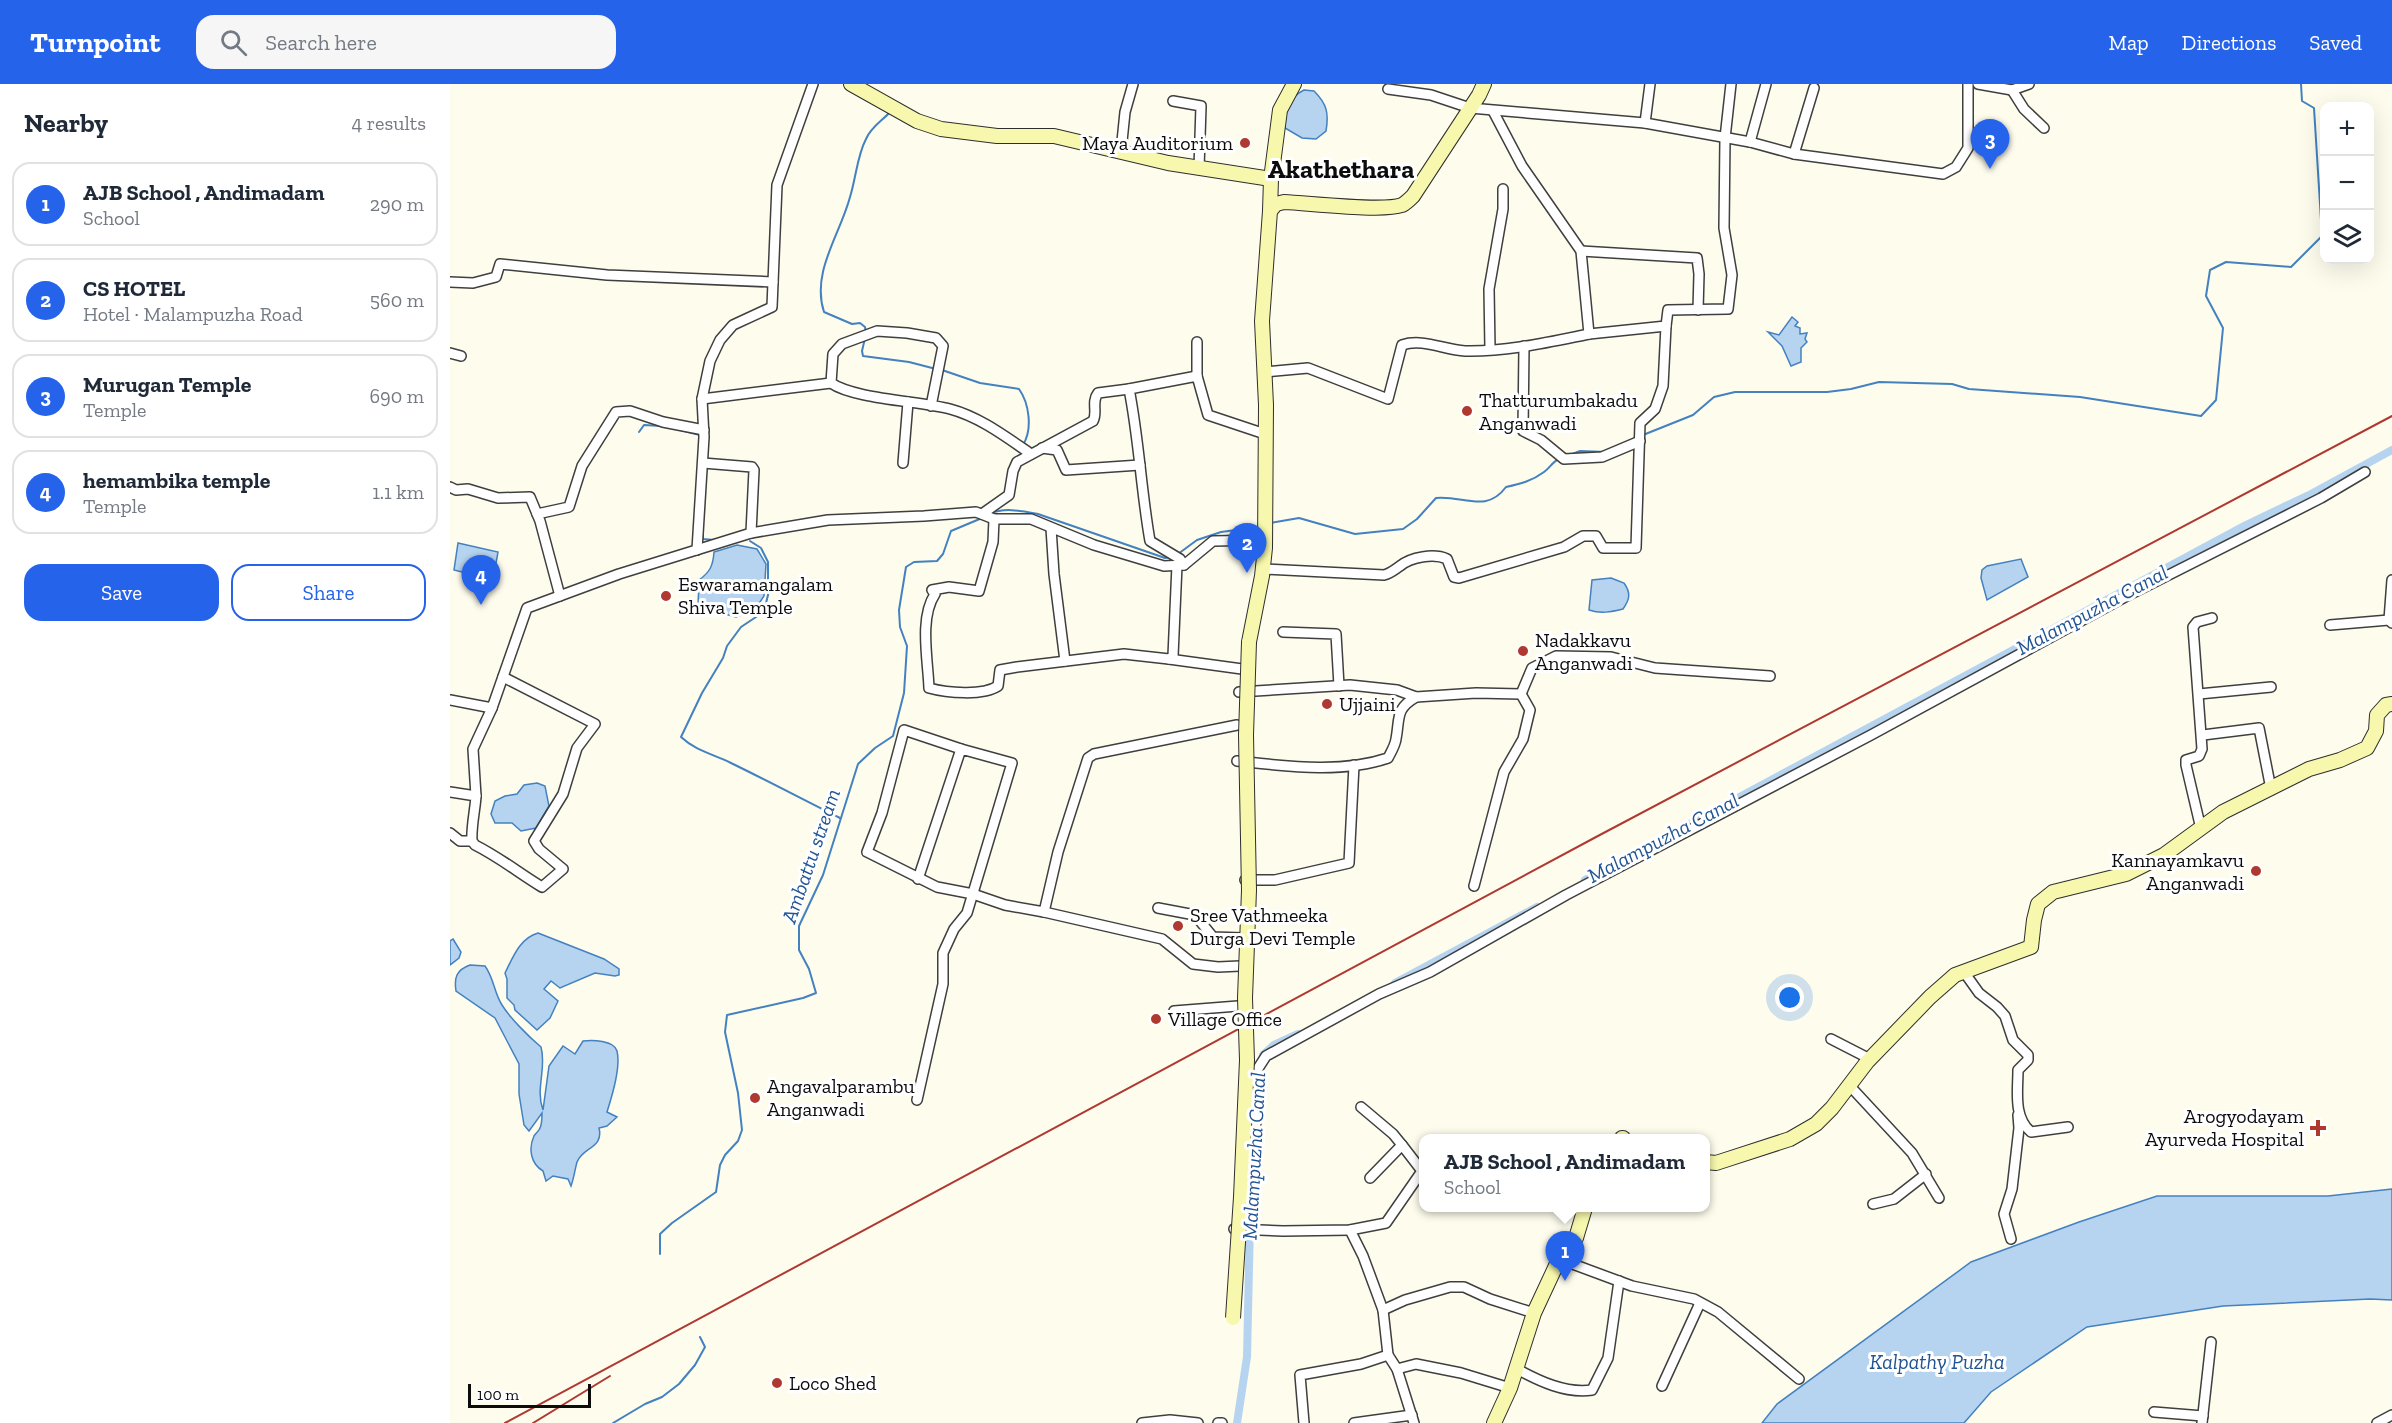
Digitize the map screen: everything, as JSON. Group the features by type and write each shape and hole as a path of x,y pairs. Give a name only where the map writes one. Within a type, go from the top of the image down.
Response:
{"street":[{"path":"698,550 704,430 702,399 710,361 720,340 733,325 772,307 777,185 813,84"},
{"path":"851,84 918,121 941,129 997,136 1054,136 1168,163 1271,179"},
{"path":"1121,151 1125,112 1132,84"},
{"path":"1233,1318 1247,1060 1245,998 1249,890 1246,735 1249,642 1263,569 1265,530 1262,321 1271,179 1280,110 1294,84"},
{"path":"1270,211 1276,204 1284,202 1395,207 1405,204 1413,196 1484,84"},
{"path":"1645,123 1650,84"},
{"path":"1263,569 1384,576 1407,562 1423,557 1438,557 1447,559 1454,577 1459,578 1564,546 1583,536 1596,536 1603,548 1636,548 1641,423 1655,409 1663,386 1668,310 1728,309 1732,275 1724,228 1725,138 1731,84"},
{"path":"1750,142 1766,84"},
{"path":"1388,89 1431,95 1470,108 1645,123 1750,142 1794,154 1943,174 1956,167 1968,148 1968,84"},
{"path":"1978,84 2012,90 2029,84"},
{"path":"1794,154 1814,88"},
{"path":"2012,90 2024,109 2044,128"},
{"path":"1173,101 1201,106 1199,168"},
{"path":"1493,111 1522,166 1581,251 1589,334"},
{"path":"1490,349 1489,289 1503,209 1503,189"},
{"path":"1581,251 1697,258 1698,310"},
{"path":"450,282 473,283 496,277 500,264 608,275 773,282"},
{"path":"1264,372 1308,368 1388,399 1402,345 1414,341 1464,351 1524,346 1589,334 1666,326"},
{"path":"831,383 832,354 842,344 877,331 936,338 943,346 932,406"},
{"path":"1197,342 1197,376 1208,415 1265,434"},
{"path":"1524,346 1523,431 1541,440 1564,459 1602,457 1640,441"},
{"path":"450,353 460,357"},
{"path":"1042,448 1093,421 1095,397 1098,393 1197,376"},
{"path":"702,399 831,383 839,388 951,409 992,427 1026,450 1042,448 1057,450 1066,470 1140,465"},
{"path":"1129,389 1150,541 1169,551 1181,563 1173,656 1168,659"},
{"path":"903,463 908,402"},
{"path":"537,514 569,507 582,466 616,412 630,411 663,422 704,430"},
{"path":"982,514 1009,495 1013,471 1026,450"},
{"path":"703,463 752,467 754,470 751,533"},
{"path":"1251,1229 1257,1149 1256,1086 1259,1065 1266,1056 1379,994 1430,972 1566,895 2115,603 2321,498 2365,472"},
{"path":"450,487 456,490 468,489 498,498 530,497 560,596"},
{"path":"472,842 476,796 473,749 492,708 527,608 619,574 751,533 828,520 976,512 993,518 1031,519 1104,548 1164,566 1181,563 1213,541 1265,530"},
{"path":"993,518 993,542 979,591 949,587 932,590 935,594 928,611 926,648 929,687 946,692 992,690 999,686 1000,670 1124,654 1242,669"},
{"path":"1051,528 1054,574 1065,661"},
{"path":"2330,625 2391,621 2392,580"},
{"path":"2201,829 2186,760 2199,756 2202,752 2203,735 2193,627 2197,622 2212,618"},
{"path":"1283,632 1336,634 1339,686"},
{"path":"1521,694 1532,668 1556,656 1611,657 1655,668 1770,676"},
{"path":"450,833 460,841 472,842 505,860 510,867 542,887 562,869 539,849 534,841 563,794 577,748 595,724 503,677"},
{"path":"1239,692 1339,686 1397,690 1416,697 1476,693 1521,694"},
{"path":"2199,694 2271,687"},
{"path":"1474,886 1504,772 1523,739 1530,710 1521,694"},
{"path":"1237,761 1284,766 1354,765 1388,758 1396,742 1397,719 1404,704 1416,697"},
{"path":"450,700 492,708"},
{"path":"1710,1162 1716,1163 1790,1139 1816,1124 1832,1108 1869,1059 1955,975 2031,947 2038,904 2053,892 2126,874 2164,855 2223,812 2309,769 2340,760 2367,748 2376,731 2377,715 2386,705 2392,704"},
{"path":"1044,912 1058,852 1088,758 1094,754 1237,725"},
{"path":"2203,735 2259,728 2271,789"},
{"path":"918,1100 944,984 943,952 954,929 967,913 973,894 1012,763 904,730 882,813 867,852 937,887 973,894 1005,905 1162,939 1193,964 1218,967 1240,966"},
{"path":"918,879 961,749"},
{"path":"1245,880 1275,880 1349,863 1354,765"},
{"path":"450,792 476,796"},
{"path":"1158,908 1195,915 1213,937 1242,938"},
{"path":"1964,972 1979,993 2005,1016 2013,1040 2028,1055 2028,1060 2018,1070 2019,1128 2012,1189 2004,1214 2011,1239"},
{"path":"1174,1011 1238,1006"},
{"path":"1831,1039 1869,1059"},
{"path":"1850,1085 1912,1153 1940,1198"},
{"path":"1238,1089 1256,1086"},
{"path":"1361,1107 1393,1134 1419,1167"},
{"path":"2018,1112 2031,1132 2068,1127"},
{"path":"1370,1178 1401,1145"},
{"path":"1873,1204 1894,1199 1926,1174"},
{"path":"1234,1229 1350,1230 1386,1222 1419,1175"},
{"path":"1494,1423 1517,1369 1534,1313 1559,1259 1576,1238 1585,1212"},
{"path":"1350,1230 1363,1256 1383,1310 1388,1355 1397,1369 1413,1419 1354,1423"},
{"path":"1559,1259 1619,1281 1694,1299 1718,1312 1799,1380"},
{"path":"1517,1369 1554,1385 1582,1392 1592,1390 1608,1358 1619,1281"},
{"path":"1383,1310 1405,1300 1450,1287 1464,1287 1490,1299 1534,1313"},
{"path":"1662,1386 1700,1303"},
{"path":"2154,1412 2203,1419 2211,1342"},
{"path":"1304,1423 1299,1375 1361,1364 1388,1355"},
{"path":"1397,1369 1416,1364 1461,1373 1510,1388"},
{"path":"2376,1423 2392,1415"},
{"path":"1142,1423 1170,1420 1198,1423"}],"water":[{"path":"1304,90 1314,91 1326,109 1326,131 1316,139 1302,138 1285,128 1288,106 1294,97"},
{"path":"1792,317 1798,322 1795,326 1800,328 1800,334 1807,333 1805,339 1807,342 1801,348 1801,362 1791,366 1782,346 1768,332 1779,335"},
{"path":"458,543 498,552 493,580 454,570"},
{"path":"737,545 757,549 766,564 764,596 754,611 736,617 698,607 699,580 710,568 714,552"},
{"path":"2021,559 2028,577 1987,600 1981,578 1982,570 1987,566"},
{"path":"1611,578 1624,583 1628,590 1628,599 1623,609 1606,612 1589,610 1592,580"},
{"path":"537,783 545,786 549,806 536,828 521,831 512,823 495,823 491,814 495,801 517,794 524,785"},
{"path":"538,933 604,959 619,969 619,975 595,973 560,988 551,981 544,989 558,1001 550,1018 537,1030 515,1010 514,1005 507,998 505,973 514,955 526,939"},
{"path":"453,939 461,952 459,958 450,965 450,941"},
{"path":"470,965 485,966 505,1010 541,1047 543,1063 540,1094 543,1110 549,1066 563,1046 575,1054 583,1041 597,1041 612,1045 617,1051 617,1073 607,1112 617,1117 607,1126 599,1128 599,1140 580,1157 571,1186 568,1179 553,1176 546,1181 543,1171 533,1160 531,1146 541,1126 542,1113 529,1131 524,1125 519,1094 519,1064 495,1018 456,991 457,975"},
{"name":"Kalpathy Puzha","path":"2392,1189 2392,1300 2223,1306 2087,1327 1991,1392 1964,1423 1762,1423 1777,1404 1971,1262 2157,1196 2328,1196"}],"waterway":[{"path":"1643,435 1693,415 1714,397 1735,392 1827,392 1879,382 1952,384 1969,389 2080,397 2201,416 2216,400 2223,328 2206,296 2210,270 2226,262 2291,267 2322,236 2314,108 2302,101 2301,84"},
{"name":"Ambattu stream","path":"866,333 865,327 860,323 852,324 824,312 821,282 828,254 850,197 863,146 871,131 890,112"},
{"name":"Ambattu stream","path":"865,338 863,356 909,362 936,369"},
{"name":"Ambattu stream","path":"942,370 980,383 1019,389 1025,401 1029,424 1023,445"},
{"path":"639,432 644,425 662,426"},
{"path":"676,429 700,435"},
{"name":"Malampuzha Canal","path":"1585,880 2246,525 2311,494 2392,450"},
{"path":"1570,455 1580,451 1606,452"},
{"path":"1270,523 1299,518 1355,534 1403,529 1417,519 1436,498 1474,502 1490,500 1506,487 1526,482 1539,475 1559,459"},
{"name":"Ambattu stream","path":"990,514 1007,510 1038,514 1165,558 1170,557"},
{"name":"Ambattu stream","path":"660,1254 660,1234 716,1192 720,1165 725,1155 738,1141 742,1130 738,1093 725,1032 727,1015 816,993 809,969 799,950 799,926 823,875 858,764 875,748 893,736 904,693 907,646 900,627 899,610 906,567 914,562 937,561 943,554 951,531 982,518"},
{"path":"1178,554 1197,540 1221,532 1259,527"},
{"path":"703,529 703,539 714,540"},
{"path":"750,541 761,548 768,562 768,595 765,607 759,615 741,627 727,646 723,658 702,693 681,737 699,749 840,818"},
{"name":"Malampuzha Canal","path":"1395,983 1537,907"},
{"name":"Malampuzha Canal","path":"1263,1055 1274,1045 1298,1034"},
{"name":"Malampuzha Canal","path":"1237,1423 1247,1357 1250,1223"},
{"path":"613,1423 662,1397 679,1384 695,1365 705,1347 700,1337"}],"railway":[{"path":"505,1423 1596,837 2392,416"},
{"path":"533,1423 610,1376"}],"place":[{"name":"Maya Auditorium","path":"1245,143"},
{"name":"Murugan Temple","path":"1990,169"},
{"name":"Thatturumbakadu Anganwadi","path":"1467,411"},
{"name":"CS HOTEL","path":"1247,573"},
{"name":"Eswaramangalam Shiva Temple","path":"666,596"},
{"name":"hemambika temple","path":"481,605"},
{"name":"Nadakkavu Anganwadi","path":"1523,651"},
{"name":"Ujjaini","path":"1327,704"},
{"name":"Kannayamkavu Anganwadi","path":"2256,871"},
{"name":"Sree Vathmeeka Durga Devi Temple","path":"1178,926"},
{"name":"Village Office","path":"1156,1019"},
{"name":"Angavalparambu Anganwadi","path":"755,1098"},
{"name":"Arogyodayam Ayurveda Hospital","path":"2318,1128"},
{"name":"AJB School , Andimadam","path":"1565,1281"},
{"name":"Loco Shed","path":"777,1383"}],"district":[{"name":"Akathethara","path":"1341,169"}]}
